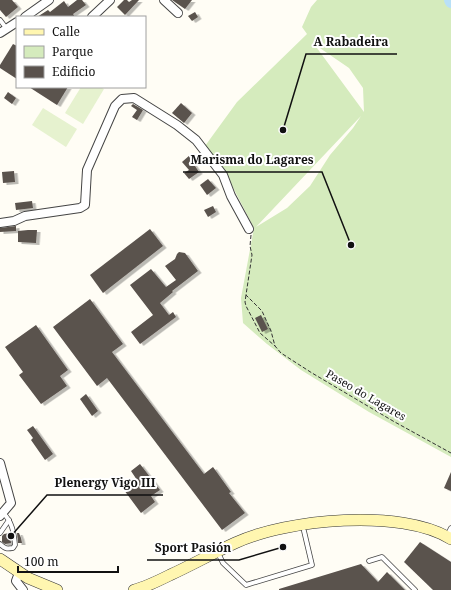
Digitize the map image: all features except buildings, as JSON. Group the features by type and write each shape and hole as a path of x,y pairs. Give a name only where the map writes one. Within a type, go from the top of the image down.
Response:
{"main road":[{"path":"134,590 213,556 236,542 256,539 298,526 340,524 371,519 420,526 450,534"},
{"path":"0,559 19,572 57,590"}],"street":[{"path":"26,16 49,0"},
{"path":"93,16 110,0"},
{"path":"164,0 178,13"},
{"path":"3,31 16,23"},
{"path":"0,222 14,221 25,216 80,208 85,205 87,170 115,106 122,99 128,97 134,98 157,112 196,140 224,175 231,196 249,229"},
{"path":"0,463 11,503 1,514"},
{"path":"19,572 16,581 23,590"}],"lane":[{"path":"0,20 3,31"},
{"path":"0,544 4,548 8,549 13,548 15,545 14,531 9,520 1,514"},
{"path":"0,533 9,520"},
{"path":"213,556 223,563 246,585 312,566 298,526"},
{"path":"369,561 382,558 415,590"}],"path":[{"name":"Paseo do Lagares","path":"249,229 251,233 250,246 252,255 245,302 260,332 290,360 393,421 451,453"},
{"name":"Paseo do Lagares","path":"246,295 262,311 271,331 275,346"}],"green space":[{"path":"317,0 451,0 451,457 369,412 301,370 267,344 243,323 241,298 254,228 227,176 205,146 237,102 307,34 302,27 311,7","holes":["314,44 349,68 363,88 364,112","361,116 353,128 330,155 310,186 287,208 256,227"]},
{"path":"80,88 104,89 83,124 65,113"},
{"path":"43,108 77,129 66,147 32,125"}],"place":[{"name":"A Rabadeira","path":"283,130"},
{"name":"Marisma do Lagares","path":"351,245"},
{"name":"Plenergy Vigo III","path":"11,536"},
{"name":"Sport Pasión","path":"283,547"}]}
